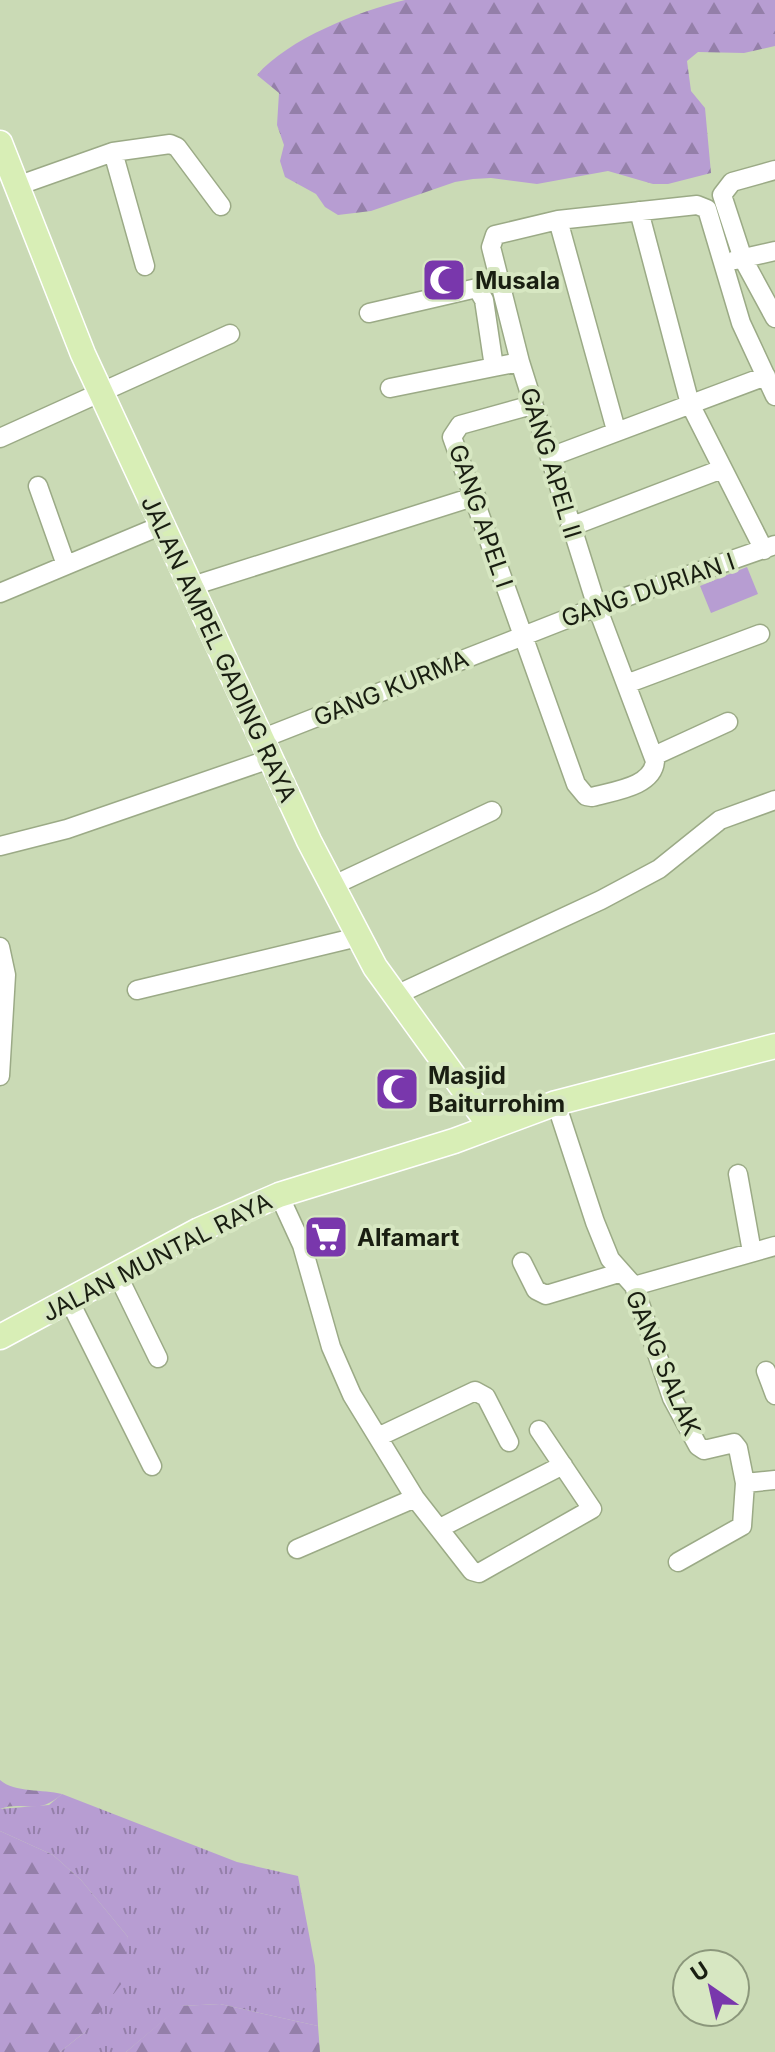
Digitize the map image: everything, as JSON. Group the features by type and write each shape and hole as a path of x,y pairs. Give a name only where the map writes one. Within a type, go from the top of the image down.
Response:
{"main road":[{"name":"JALAN AMPEL GADING RAYA","path":"0,143 101,394 160,526 332,886 358,937 396,995 490,1126"},
{"name":"JALAN MUNTAL RAYA","path":"0,1337 199,1230 279,1195 556,1103 775,1046"}],"street":[{"path":"17,186 113,152 170,144 177,147 221,206"},
{"path":"113,152 145,266"},
{"path":"775,170 732,182 722,191 741,323 775,396"},
{"path":"520,362 491,247 495,235 502,231 558,220 697,205 707,209 734,260 775,318"},
{"path":"639,211 690,404 722,469 770,548"},
{"path":"558,220 616,430"},
{"path":"734,260 775,251"},
{"name":"GANG APEL II","path":"369,313 471,288 481,292 494,367 520,362 597,607 629,683 654,756"},
{"path":"0,438 230,334"},
{"path":"390,388 494,367"},
{"path":"550,457 766,376"},
{"name":"GANG APEL I","path":"532,405 455,428 453,442 476,496 521,636 576,784 586,796 592,797 644,781 655,769 654,756"},
{"path":"570,527 722,469"},
{"path":"38,486 66,565"},
{"path":"189,587 476,496"},
{"path":"0,593 160,526"},
{"name":"GANG DURIAN I","path":"521,636 770,548"},
{"path":"629,683 760,634"},
{"name":"GANG KURMA","path":"0,846 67,829 266,749 521,636"},
{"path":"654,756 728,722"},
{"path":"396,995 601,900 659,869 720,820 775,800"},
{"path":"332,886 492,811"},
{"path":"137,990 358,937"},
{"path":"0,947 6,975 0,1076"},
{"name":"GANG SALAK","path":"556,1103 595,1222 619,1273 634,1286 672,1398 698,1446 704,1450 736,1444 745,1483"},
{"path":"738,1174 752,1252"},
{"path":"279,1195 302,1245 340,1370 415,1498 472,1571 479,1573 589,1514 591,1506 539,1430"},
{"path":"634,1286 775,1246"},
{"path":"522,1262 536,1290 546,1295 619,1273"},
{"path":"118,1276 158,1358"},
{"path":"69,1300 152,1466"},
{"path":"766,1371 775,1395"},
{"path":"378,1437 475,1391 486,1397 509,1442"},
{"path":"440,1528 563,1465"},
{"path":"678,1562 742,1526 745,1483 775,1480"},
{"path":"297,1549 415,1498"}],"green space":[{"path":"405,0 775,0 775,46 744,53 698,52 687,61 691,91 705,108 711,173 668,184 653,184 608,171 537,184 473,179 455,182 371,211 338,215 325,207 316,194 285,177 280,161 284,145 277,125 279,93 257,75 305,38 367,11"},
{"path":"747,567 758,594 711,613 700,586"},
{"path":"0,1780 21,1789 62,1794 45,1805 0,1809"},
{"path":"62,1794 237,1862 298,1876 315,1966 318,2026 220,2004 181,2006 126,2052 60,2052 85,2032 128,1937 81,1880 53,1855 0,1831 0,1809 49,1805"},
{"path":"0,1831 53,1855 81,1880 128,1937 122,1983 85,2032 60,2052 0,2052"},
{"path":"220,2004 318,2026 320,2052 126,2052 180,2006"}],"place":[{"name":"Musala","path":"444,280"},
{"name":"Masjid Baiturrohim","path":"397,1089"},
{"name":"Alfamart","path":"326,1237"}]}
